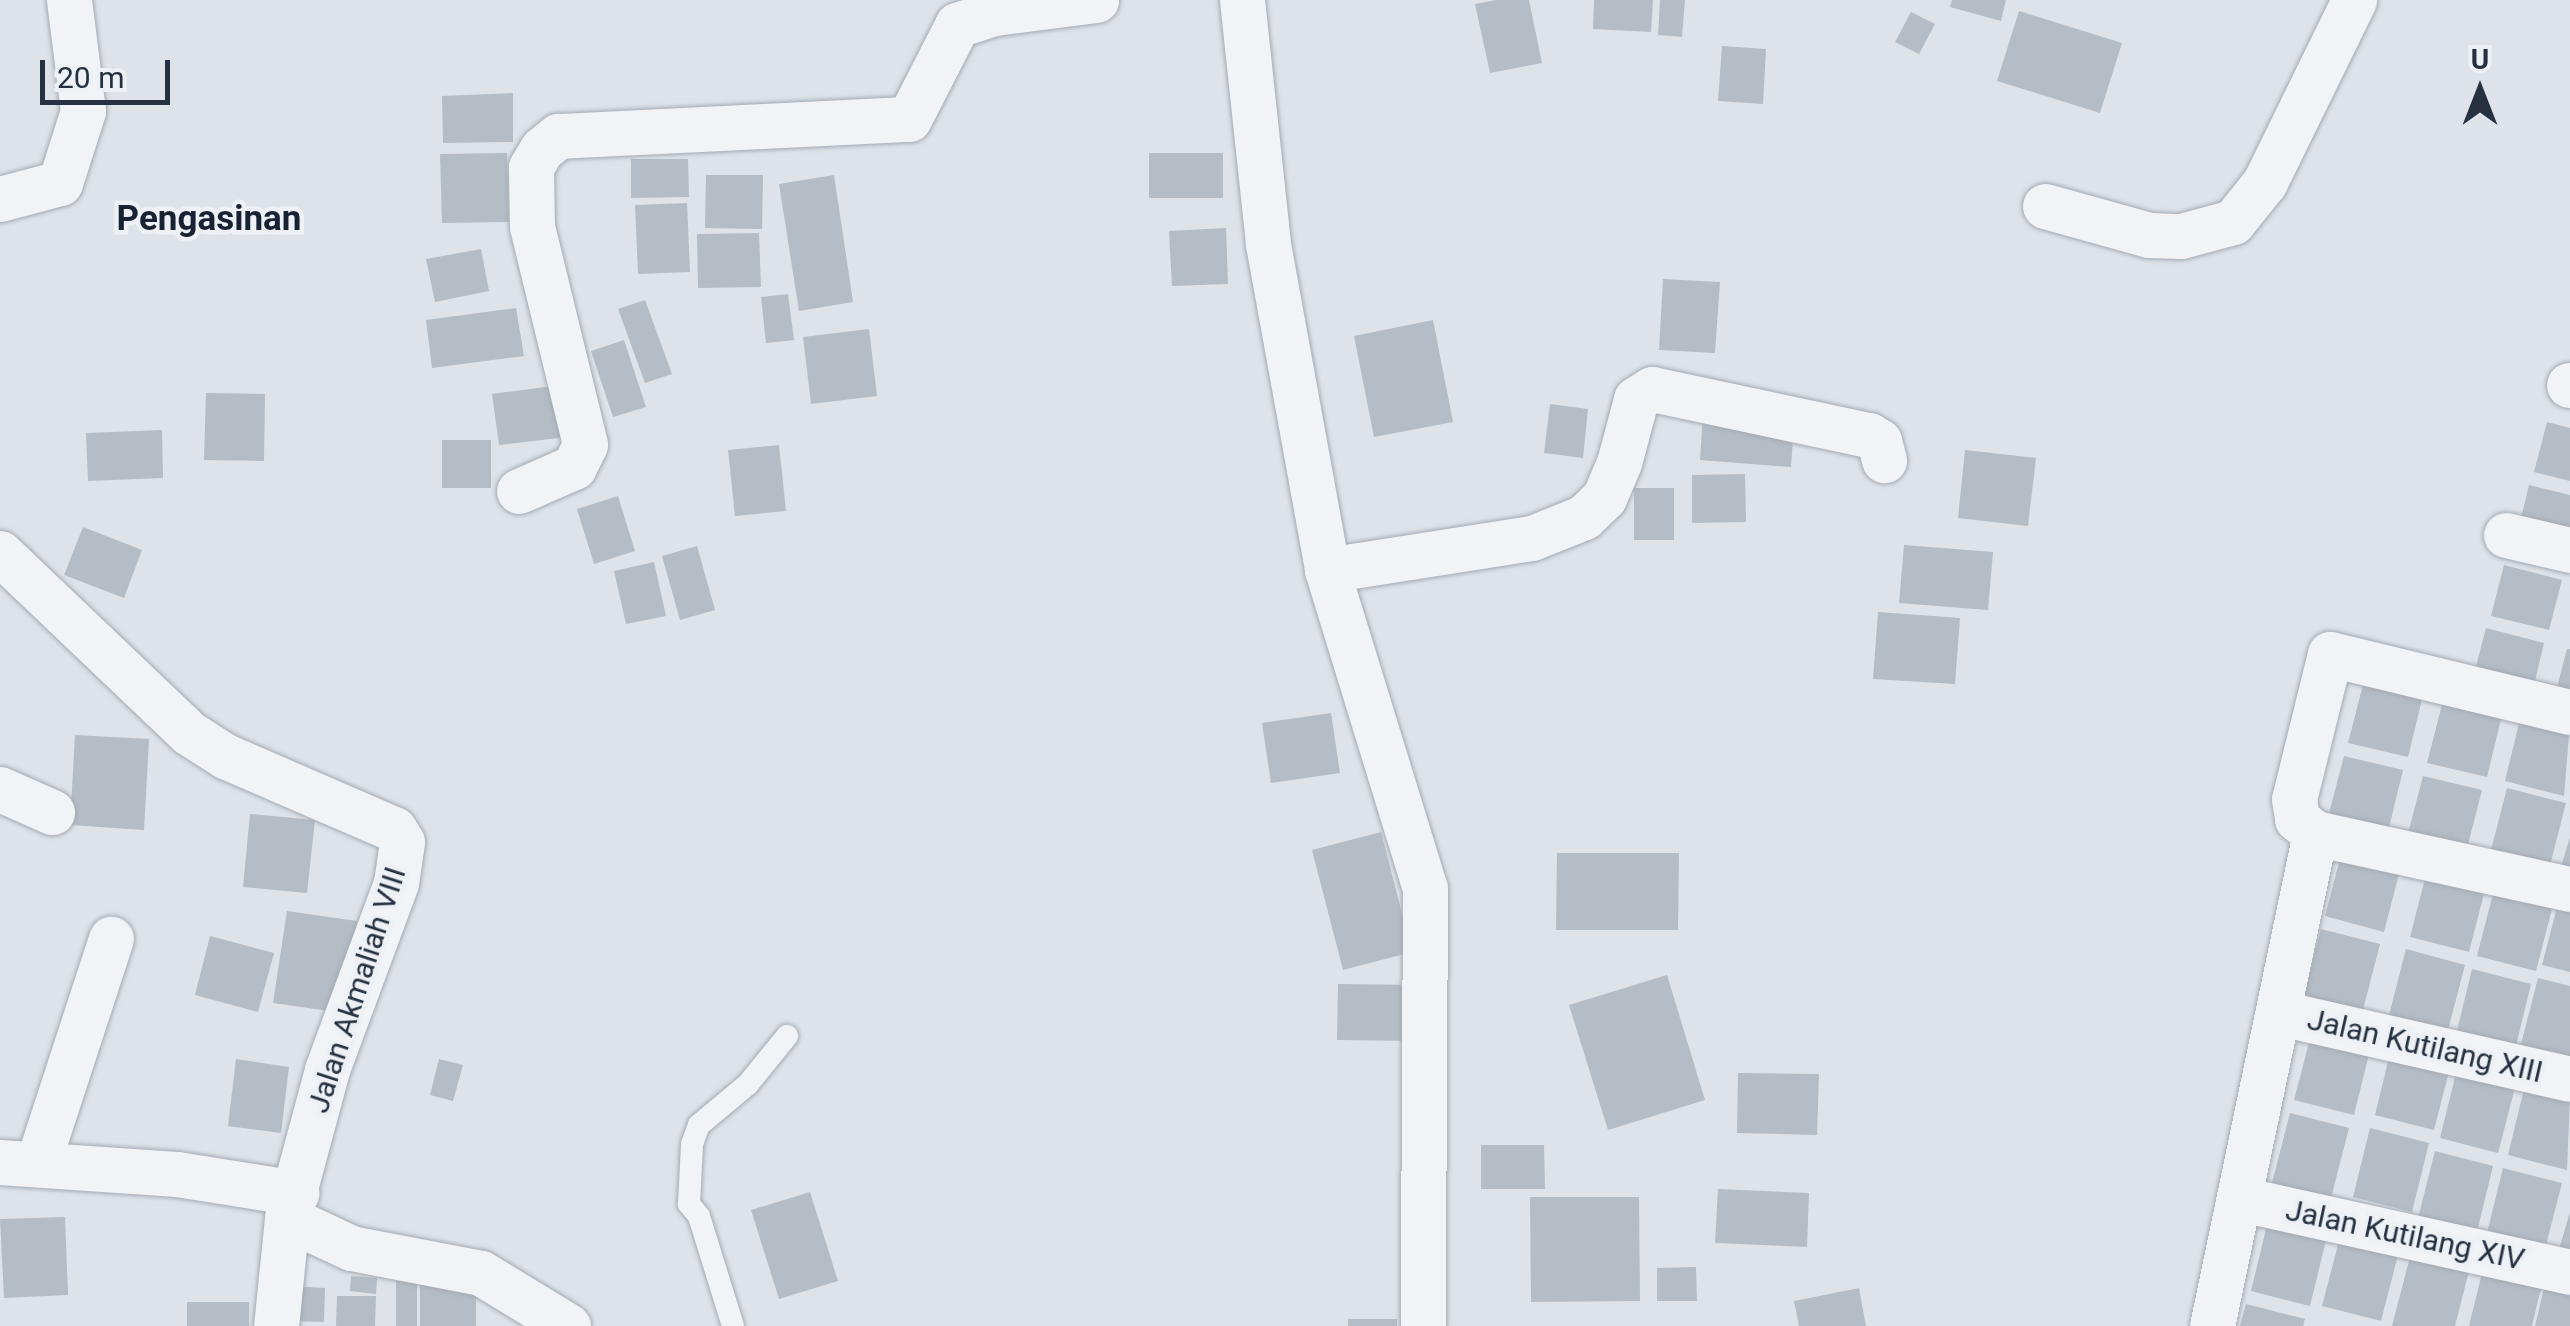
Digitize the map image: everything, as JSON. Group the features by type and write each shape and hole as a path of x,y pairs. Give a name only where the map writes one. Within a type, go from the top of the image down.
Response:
{"street":[{"path":"0,199 60,183 83,111 69,0"},
{"path":"518,491 574,467 586,444 532,226 531,168 542,149 558,136 821,128 910,118 957,25 995,13 1096,0"},
{"path":"1242,0 1268,244 1327,570 1425,888 1423,1326"},
{"path":"2045,206 2149,235 2181,236 2234,222 2265,182 2354,0"},
{"path":"1327,570 1532,538 1584,517 1612,480 1636,399 1652,388 1869,435 1878,441 1884,460"},
{"path":"2506,535 2570,550"},
{"name":"Jalan Akmaliah VIII","path":"0,554 189,733 225,756 394,829 402,842 396,884 327,1070 292,1206 276,1326"},
{"path":"2570,712 2330,654 2294,799 2297,819 2315,833 2570,889"},
{"path":"0,789 52,812"},
{"path":"2212,1326 2315,833"},
{"path":"111,939 19,1162 292,1206 350,1248 481,1273 568,1326"},
{"name":"Jalan Kutilang XIII","path":"2280,1014 2570,1079"},
{"name":"Jalan Kutilang XIV","path":"2240,1199 2570,1272"}],"lane":[{"path":"734,1326 699,1216 689,1204 692,1144 699,1126 748,1084 787,1036"}],"building":[{"path":"1529,0 1542,63 1490,73 1475,4"},
{"path":"1594,0 1653,0 1651,32 1593,29"},
{"path":"1660,0 1685,0 1682,37 1658,35"},
{"path":"1952,0 2006,0 2001,21 1950,7"},
{"path":"2019,11 2122,43 2100,113 1997,81"},
{"path":"1911,12 1935,24 1919,54 1895,42"},
{"path":"1722,46 1766,49 1763,104 1718,101"},
{"path":"513,93 513,142 443,143 442,96"},
{"path":"507,153 509,222 442,223 440,154"},
{"path":"1149,153 1223,153 1223,198 1149,198"},
{"path":"631,159 688,159 689,197 631,198"},
{"path":"706,175 763,175 762,229 705,228"},
{"path":"834,175 853,302 799,311 779,184"},
{"path":"687,203 690,272 638,274 635,205"},
{"path":"1226,228 1228,284 1172,286 1169,231"},
{"path":"759,233 761,287 698,288 697,234"},
{"path":"481,249 489,291 435,302 426,259"},
{"path":"1663,279 1720,282 1715,353 1659,350"},
{"path":"788,294 794,340 766,343 761,297"},
{"path":"645,300 672,374 645,383 618,309"},
{"path":"516,308 524,356 432,368 426,320"},
{"path":"1433,320 1453,422 1374,437 1354,336"},
{"path":"869,329 877,396 811,404 803,337"},
{"path":"624,340 646,407 613,417 591,351"},
{"path":"560,385 567,437 499,445 492,394"},
{"path":"206,393 265,394 264,461 204,460"},
{"path":"1550,404 1588,409 1583,458 1544,453"},
{"path":"1703,416 1794,424 1791,467 1700,460"},
{"path":"2547,422 2570,428 2570,481 2534,472"},
{"path":"162,430 163,478 88,481 86,433"},
{"path":"442,440 491,440 491,488 442,488"},
{"path":"779,445 786,511 735,516 728,450"},
{"path":"1965,450 2036,458 2028,526 1958,518"},
{"path":"1745,474 1746,522 1692,523 1692,475"},
{"path":"2529,485 2570,495 2570,543 2518,531"},
{"path":"1634,488 1674,488 1674,540 1634,540"},
{"path":"618,496 635,551 594,564 577,509"},
{"path":"83,527 142,550 124,598 64,575"},
{"path":"1904,545 1993,552 1988,610 1899,603"},
{"path":"697,546 715,610 680,620 662,556"},
{"path":"654,562 666,616 626,624 614,571"},
{"path":"2504,565 2562,580 2549,630 2491,616"},
{"path":"1878,612 1960,618 1955,684 1873,679"},
{"path":"2486,628 2544,643 2533,689 2474,674"},
{"path":"2570,649 2570,698 2555,695"},
{"path":"2366,673 2425,687 2408,757 2348,743"},
{"path":"2445,693 2504,707 2487,777 2427,763"},
{"path":"2522,711 2570,723 2564,796 2505,781"},
{"path":"1331,713 1340,773 1271,783 1262,723"},
{"path":"75,735 149,739 144,830 70,825"},
{"path":"2344,756 2403,770 2386,840 2326,825"},
{"path":"2423,776 2482,790 2464,860 2405,845"},
{"path":"2507,788 2566,803 2548,873 2489,858"},
{"path":"250,814 315,820 307,893 243,887"},
{"path":"1381,832 1412,952 1343,970 1312,850"},
{"path":"2570,837 2570,872 2560,870"},
{"path":"2343,847 2402,862 2384,932 2325,916"},
{"path":"1557,853 1679,853 1678,930 1556,930"},
{"path":"2428,867 2487,882 2469,952 2410,937"},
{"path":"2495,886 2554,901 2536,971 2477,956"},
{"path":"2560,896 2570,898 2570,972 2542,965"},
{"path":"287,911 357,921 343,1013 273,1003"},
{"path":"2321,929 2380,944 2362,1014 2303,999"},
{"path":"210,936 274,953 258,1012 195,995"},
{"path":"2406,949 2465,965 2447,1034 2388,1019"},
{"path":"2472,969 2531,984 2514,1054 2455,1039"},
{"path":"1667,975 1705,1100 1608,1130 1569,1005"},
{"path":"2538,978 2570,986 2570,1061 2520,1048"},
{"path":"1338,984 1422,985 1420,1041 1337,1040"},
{"path":"2312,1031 2371,1046 2354,1115 2294,1100"},
{"path":"2392,1045 2452,1060 2434,1130 2375,1115"},
{"path":"236,1059 289,1067 281,1133 228,1126"},
{"path":"439,1059 463,1065 453,1101 430,1095"},
{"path":"2457,1069 2516,1084 2498,1153 2440,1138"},
{"path":"1738,1073 1819,1074 1817,1135 1737,1133"},
{"path":"2525,1085 2570,1097 2567,1170 2508,1155"},
{"path":"2290,1113 2349,1128 2331,1198 2272,1183"},
{"path":"2370,1128 2429,1143 2412,1212 2353,1197"},
{"path":"1481,1145 1544,1145 1545,1189 1481,1189"},
{"path":"2435,1151 2493,1166 2476,1236 2417,1222"},
{"path":"2503,1168 2562,1183 2544,1253 2486,1237"},
{"path":"1718,1189 1809,1193 1807,1247 1715,1243"},
{"path":"810,1192 838,1281 779,1299 751,1210"},
{"path":"1530,1197 1639,1197 1640,1301 1531,1302"},
{"path":"2570,1212 2570,1259 2557,1256"},
{"path":"65,1217 68,1295 4,1298 0,1219"},
{"path":"2268,1221 2327,1236 2310,1306 2251,1291"},
{"path":"2340,1237 2399,1251 2381,1321 2322,1306"},
{"path":"2410,1257 2469,1271 2455,1326 2392,1326"},
{"path":"1696,1267 1697,1301 1657,1301 1657,1268"},
{"path":"2483,1269 2542,1284 2532,1326 2469,1326"},
{"path":"351,1276 377,1278 376,1294 350,1291"},
{"path":"396,1281 417,1281 417,1326 396,1326"},
{"path":"420,1281 476,1281 476,1326 420,1326"},
{"path":"289,1286 325,1288 324,1322 288,1321"},
{"path":"1859,1288 1866,1326 1799,1326 1794,1301"},
{"path":"2544,1288 2570,1295 2570,1326 2535,1326"},
{"path":"337,1296 376,1296 375,1326 336,1326"},
{"path":"187,1302 249,1302 249,1326 187,1326"},
{"path":"2246,1304 2305,1319 2303,1326 2240,1326"},
{"path":"1348,1319 1397,1319 1397,1326 1348,1326"}],"district":[{"name":"Pengasinan","path":"209,219"}]}
